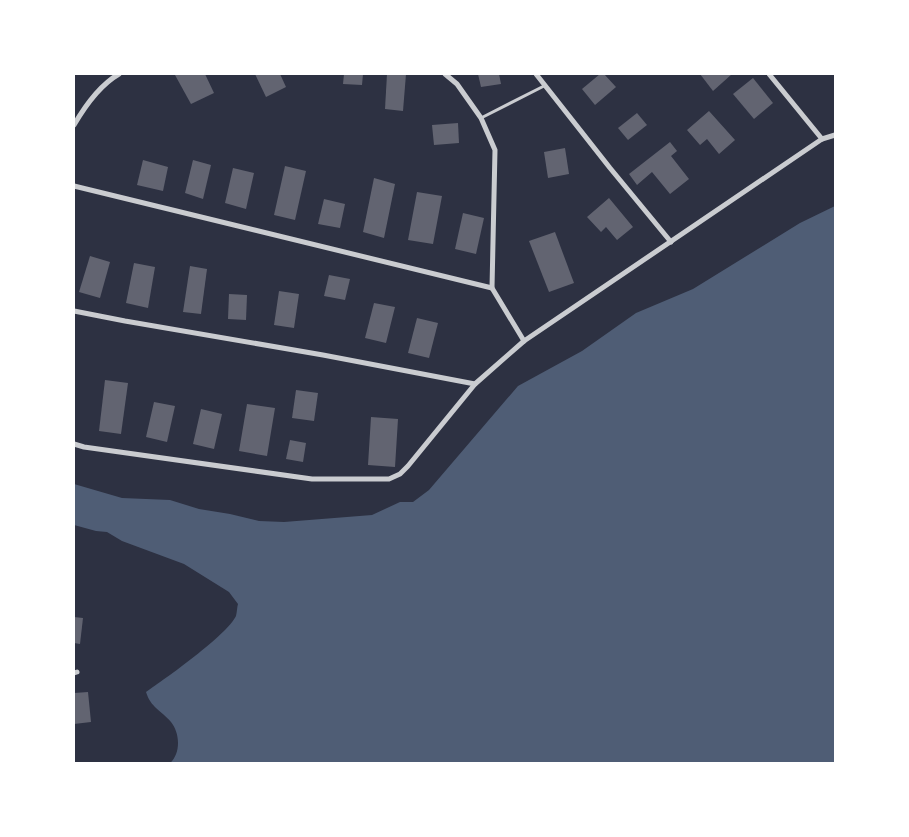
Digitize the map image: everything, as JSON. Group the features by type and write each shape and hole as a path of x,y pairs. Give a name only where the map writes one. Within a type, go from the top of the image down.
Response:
{"street":[{"path":"74,125 82,112 109,80 119,74"},
{"path":"445,74 457,84 480,118 495,150 492,288 524,341"},
{"path":"536,74 672,242"},
{"path":"769,74 822,139"},
{"path":"74,444 84,447 312,479 389,479 400,474 408,466 474,384 524,341 822,139 835,135"},
{"path":"74,186 492,288"},
{"path":"74,310 125,321 324,355 474,384"}],"lane":[{"path":"480,118 544,86"}],"water":[{"path":"835,206 835,763 170,763 178,749 178,737 171,722 151,702 146,692 221,634 236,616 238,604 229,592 184,564 122,541 107,532 74,525 74,484 122,498 170,500 199,509 259,521 284,522 372,515 400,502 413,502 429,490 518,386 582,351 636,313 693,289 800,223"}],"building":[{"path":"205,74 214,93 191,104 175,75"},
{"path":"255,74 280,74 286,87 266,97"},
{"path":"344,74 363,74 362,85 343,84"},
{"path":"387,74 406,74 403,111 385,109"},
{"path":"478,74 499,74 501,84 481,87"},
{"path":"600,74 604,74 616,87 595,105 582,89"},
{"path":"700,74 732,74 713,91"},
{"path":"753,78 773,103 754,119 733,94"},
{"path":"709,111 735,140 719,154 707,139 700,145 687,130"},
{"path":"637,113 647,125 628,140 618,128"},
{"path":"458,123 459,143 434,145 432,125"},
{"path":"670,142 677,151 671,156 689,179 670,194 652,172 637,185 629,174"},
{"path":"565,148 569,174 548,178 544,152"},
{"path":"143,160 168,167 163,191 137,185"},
{"path":"193,160 211,165 203,199 185,193"},
{"path":"285,166 306,171 295,220 274,215"},
{"path":"233,168 254,173 246,209 225,203"},
{"path":"374,178 395,184 384,238 363,232"},
{"path":"417,192 442,196 433,244 408,240"},
{"path":"609,198 633,227 617,240 606,227 601,232 587,217"},
{"path":"324,199 345,204 340,228 318,224"},
{"path":"463,213 484,218 476,254 455,249"},
{"path":"555,232 574,283 549,292 529,241"},
{"path":"90,256 110,262 100,298 79,292"},
{"path":"134,263 155,267 148,308 126,303"},
{"path":"190,266 207,269 201,314 183,312"},
{"path":"329,275 350,279 345,300 324,296"},
{"path":"279,291 299,294 294,328 274,325"},
{"path":"229,294 247,295 246,320 228,319"},
{"path":"374,303 395,307 386,343 365,338"},
{"path":"417,318 438,323 429,358 408,353"},
{"path":"105,380 128,383 121,434 99,431"},
{"path":"296,390 318,393 314,421 292,418"},
{"path":"154,402 175,406 167,442 146,437"},
{"path":"247,404 275,408 267,456 239,451"},
{"path":"201,409 222,414 214,449 193,444"},
{"path":"371,417 398,419 395,467 368,465"},
{"path":"290,440 306,443 303,462 286,459"},
{"path":"74,617 83,618 80,644 74,643"},
{"path":"88,692 91,722 74,724 74,693"}]}
